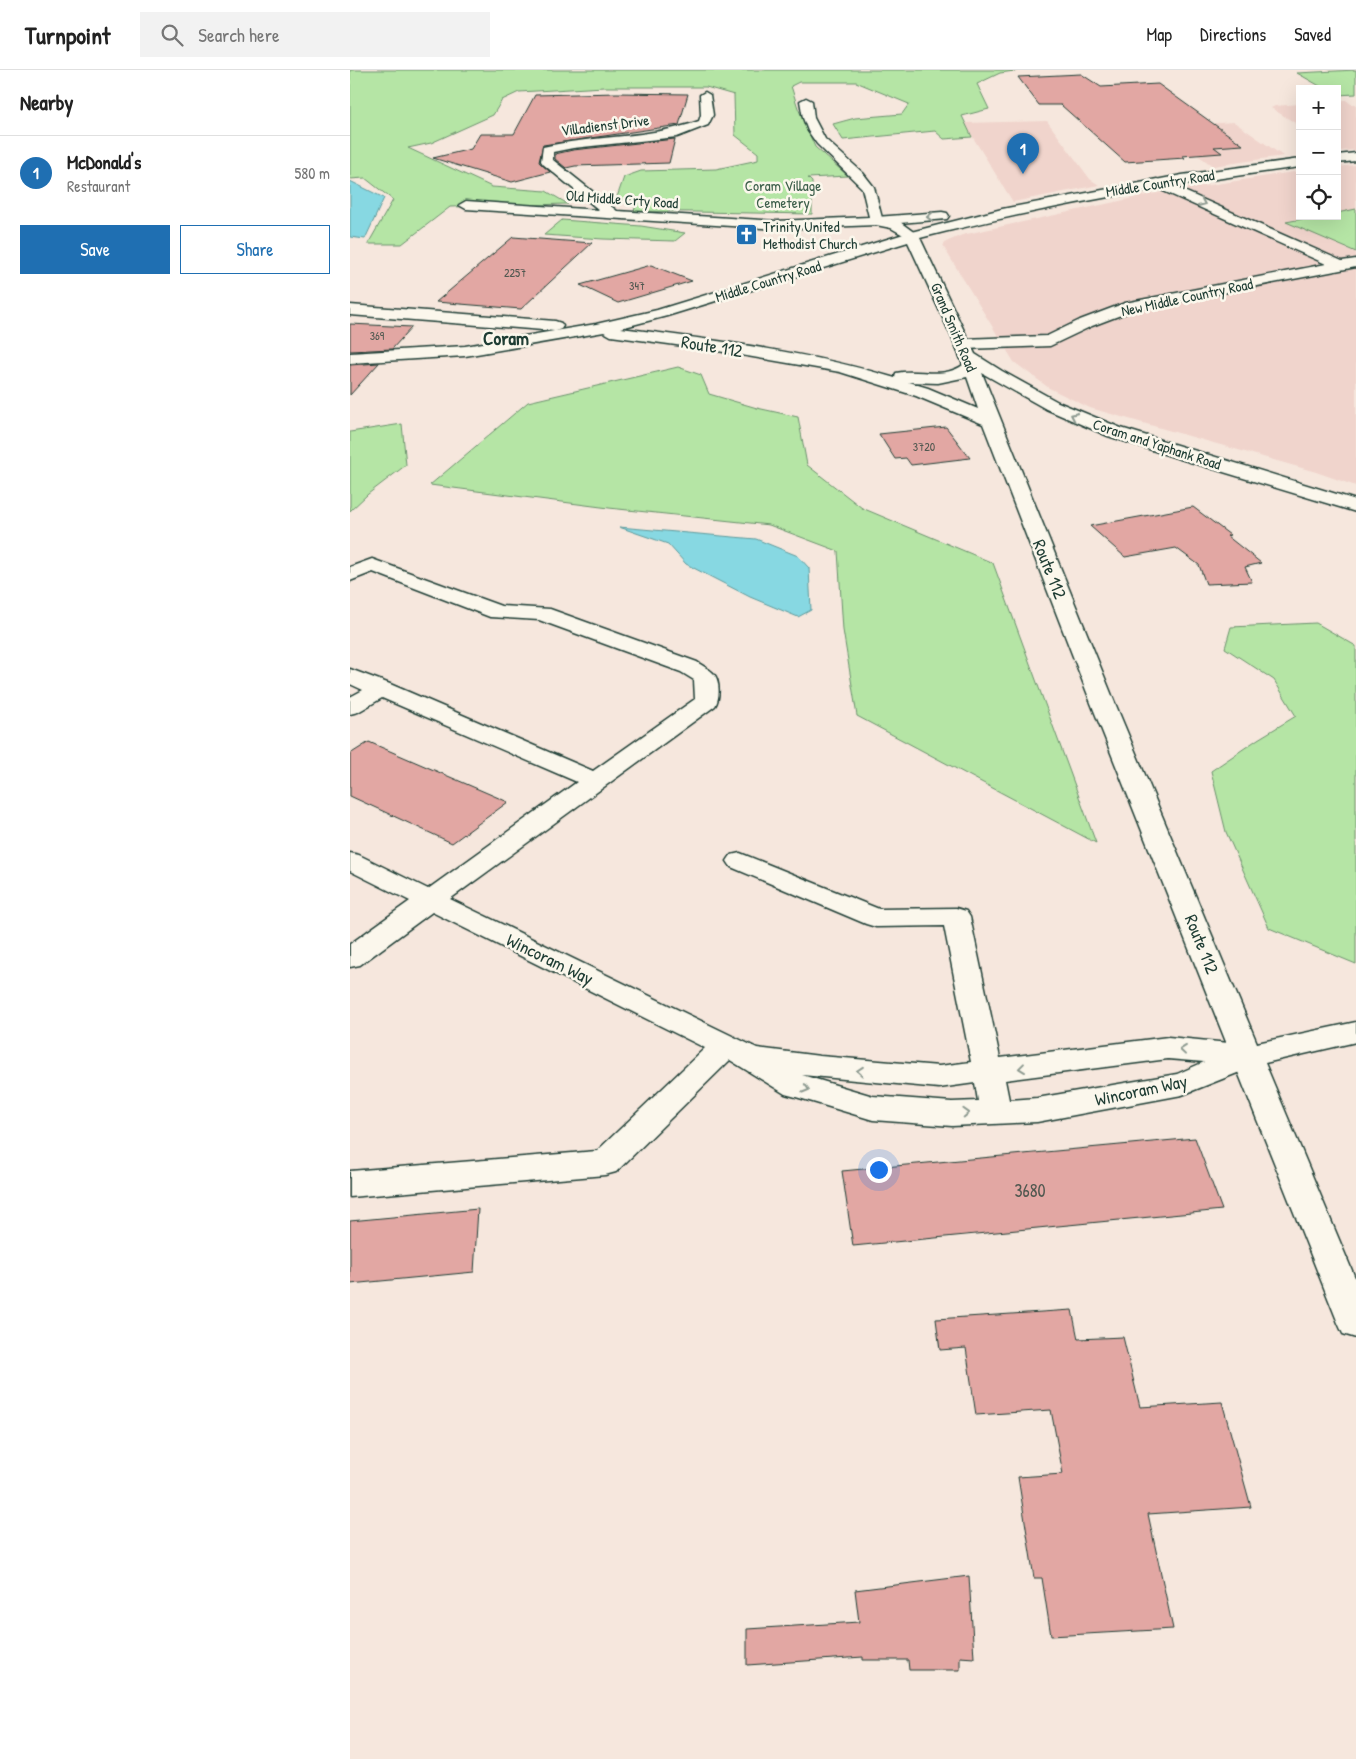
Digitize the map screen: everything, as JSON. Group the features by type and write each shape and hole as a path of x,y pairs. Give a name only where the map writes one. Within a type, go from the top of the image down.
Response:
{"street":[{"name":"Villadienst Drive","path":"613,214 547,161 547,150 573,144 677,133 704,123 706,115 705,95"},
{"path":"806,101 807,116 822,145 869,188 876,221"},
{"path":"1341,158 1356,156"},
{"name":"Middle Country Road","path":"350,358 465,351 596,329 662,313 912,236 996,214 1157,183 1296,164"},
{"path":"1182,179 1206,190"},
{"path":"1157,183 1350,259"},
{"name":"Old Middle Crty Road","path":"466,205 776,225 876,221"},
{"path":"876,221 896,218 996,214"},
{"path":"876,221 895,225 912,236"},
{"name":"Grand Smith Road","path":"912,236 968,356 991,421"},
{"name":"New Middle Country Road","path":"968,356 1019,343 1050,341 1086,323 1130,306 1350,259"},
{"name":"Route 112","path":"350,310 596,329 712,345 843,368 922,392 991,421 1103,703 1249,1056 1356,1323"},
{"path":"866,375 947,378 966,372 968,356"},
{"name":"Coram and Yaphank Road","path":"968,356 1025,393 1081,419 1170,450 1356,506"},
{"path":"350,575 372,564 498,612 542,614 690,667 705,677 707,701 350,958"},
{"path":"350,676 595,781"},
{"path":"350,707 382,689"},
{"name":"Wincoram Way","path":"350,861 737,1052 796,1086 873,1108 952,1114 1036,1110 1182,1084 1249,1056"},
{"path":"740,861 876,918 956,917 996,1112"},
{"path":"1249,1056 1356,1032"},
{"name":"Wincoram Way","path":"737,1052 820,1067 940,1077 1168,1048 1249,1056"},
{"path":"350,1184 606,1163 737,1052"}],"shaded area":[{"path":"1346,100 1351,104 1356,104 1356,150 1341,151 1341,101"},
{"path":"1296,104 1296,124 1271,108"},
{"path":"1047,121 1090,179 1099,185 1013,202 964,123"},
{"path":"1234,122 1283,156 1213,166 1158,127"},
{"path":"1356,165 1356,486 1316,472 1090,408 1049,388 1014,362 943,246 946,242 962,235 1152,194 1296,172 1296,220 1341,220 1341,167"}],"green space":[{"name":"Coram Village Cemetery","path":"350,70 1022,70 1000,73 977,84 989,109 962,116 972,137 944,139 935,131 843,140 833,124 855,118 902,114 909,104 856,82 799,82 791,86 798,108 815,147 848,176 808,178 812,182 812,214 634,211 638,199 616,200 624,177 641,171 716,169 758,160 758,153 735,135 734,95 706,87 604,87 519,92 502,100 493,115 431,143 408,148 492,187 546,191 568,204 450,207 402,244 368,244 393,200 365,178 350,179"},
{"path":"1356,70 1356,94 1341,95 1341,85 1318,85 1297,73"},
{"path":"1356,209 1356,252 1286,222 1297,220 1341,220 1341,212"},
{"path":"562,220 641,226 685,233 675,241 544,235"},
{"path":"678,367 701,375 709,394 757,408 798,417 807,465 862,508 993,563 1096,843 857,716 843,630 838,551 769,525 609,508 430,485 528,402"},
{"path":"402,424 406,465 368,494 350,511 350,432"},
{"path":"1316,623 1356,646 1356,964 1269,928 1226,832 1211,771 1296,716 1274,680 1225,648 1231,627"}],"water":[{"path":"350,181 384,198 365,239 350,237"},
{"path":"619,527 756,539 798,556 809,568 811,610 798,617 750,597 686,564 668,544"}],"building":[{"path":"1081,74 1101,87 1158,84 1243,145 1214,147 1222,153 1182,156 1185,158 1125,162 1061,105 1039,105 1018,77"},
{"path":"688,94 679,125 543,145 539,162 550,172 512,182 433,158 471,149 480,134 514,134 535,95"},
{"path":"675,139 669,163 575,166 566,168 555,159 555,154 573,150"},
{"path":"513,237 592,243 521,309 436,302"},
{"path":"651,265 692,281 618,303 580,285"},
{"path":"350,324 412,327 392,349 350,351"},
{"path":"379,363 350,395 350,365"},
{"path":"946,427 970,458 911,465 906,458 895,459 879,434"},
{"path":"1193,507 1230,535 1227,536 1261,563 1245,567 1252,582 1206,584 1199,565 1176,548 1125,557 1090,526"},
{"path":"369,742 508,802 452,843 350,796 350,754"},
{"path":"1195,1138 1222,1210 853,1246 842,1171"},
{"path":"478,1209 474,1272 350,1284 350,1221"},
{"path":"1072,1310 1078,1339 1123,1337 1140,1407 1222,1402 1251,1507 1148,1514 1173,1629 1051,1636 1042,1578 1034,1578 1018,1477 1063,1474 1051,1410 976,1415 966,1348 940,1350 936,1319"},
{"path":"969,1576 974,1658 960,1657 960,1670 909,1670 908,1660 863,1660 863,1657 747,1665 747,1629 859,1622 855,1590"}],"place":[{"name":"McDonald's","path":"1023,174"},
{"name":"Trinity United Methodist Church","path":"747,235"}],"district":[{"name":"Coram","path":"506,338"}]}
